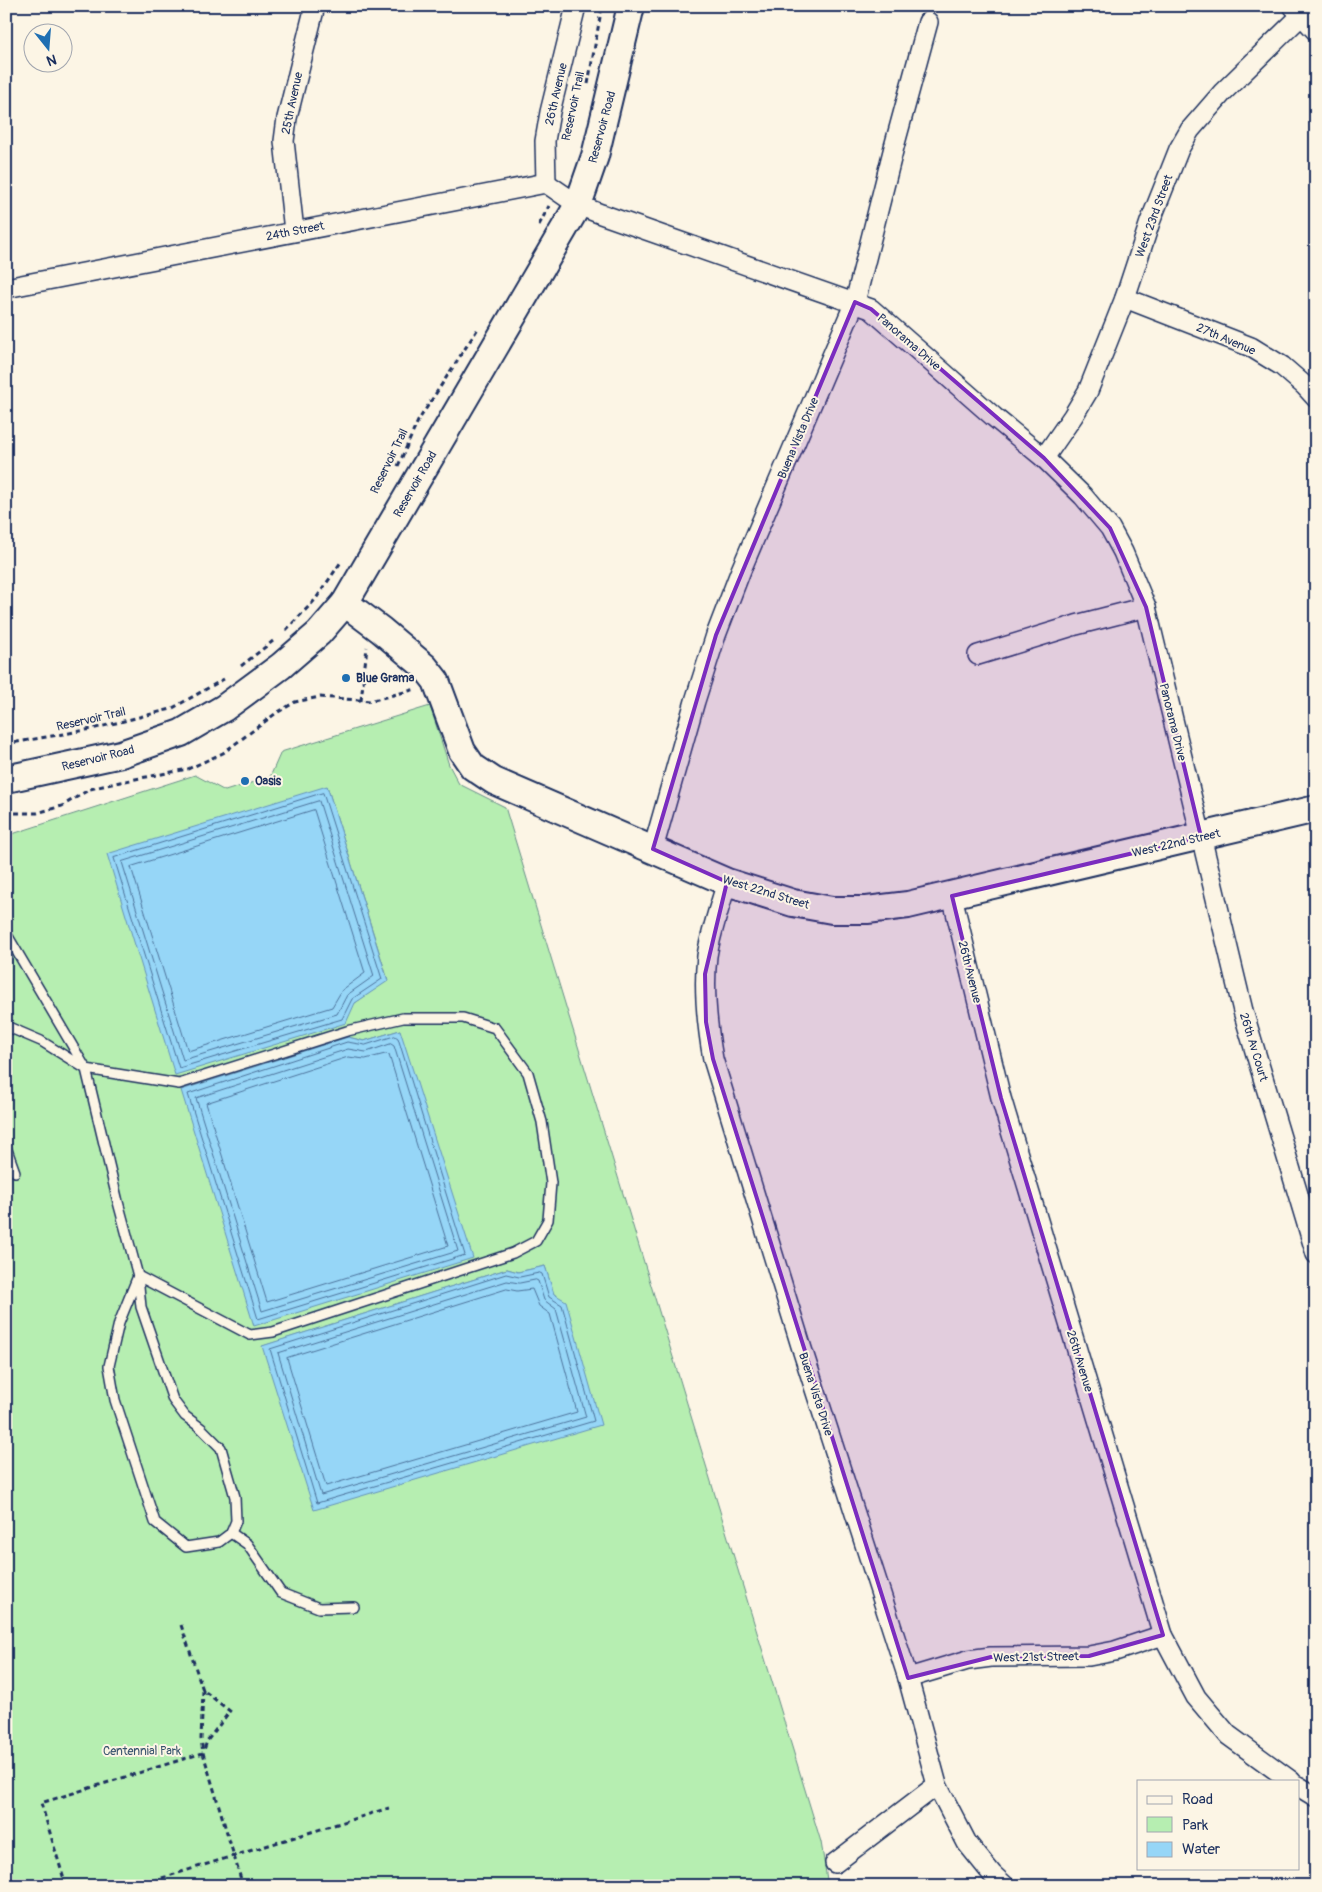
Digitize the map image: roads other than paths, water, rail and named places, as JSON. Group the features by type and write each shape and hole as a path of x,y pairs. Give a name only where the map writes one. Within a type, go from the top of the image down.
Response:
{"street":[{"name":"25th Avenue","path":"294,231 284,141 315,6"},
{"name":"26th Avenue","path":"560,193 545,141 576,6"},
{"name":"Reservoir Road","path":"6,779 121,754 181,733 224,708 281,666 319,633 345,603 560,193 595,156 619,64 631,6"},
{"path":"1302,9 1316,31"},
{"name":"West 23rd Street","path":"1044,458 1073,416 1088,390 1125,298 1150,222 1179,149 1190,130 1222,92 1302,9"},
{"name":"Buena Vista Drive","path":"653,849 695,701 716,635 741,570 855,302 928,22"},
{"name":"24th Street","path":"6,288 294,231 560,193"},
{"name":"Panorama Drive","path":"560,193 601,214 872,309 994,417 1044,458 1083,496 1110,528 1123,552 1146,607 1201,837"},
{"name":"27th Avenue","path":"1125,298 1251,347 1282,366 1316,398"},
{"name":"West 22nd Street","path":"345,603 424,667 436,681 462,751 473,767 494,781 727,882 792,903 832,910 867,910 908,905 1316,809"},
{"path":"978,655 1076,625 1146,607"},
{"name":"26th Av Court","path":"1201,837 1243,1011 1316,1254"},
{"name":"Buena Vista Drive","path":"727,882 708,953 706,974 706,1022 713,1059 802,1349 908,1678 937,1785 967,1843 992,1874 1005,1886"},
{"name":"26th Avenue","path":"952,896 1001,1098 1163,1636 1196,1697 1228,1735 1289,1780"},
{"name":"West 21st Street","path":"908,1678 968,1660 991,1657 1089,1656 1116,1651 1163,1636"},
{"path":"835,1863 937,1785"},
{"path":"1300,1787 1316,1797"}],"lane":[{"path":"6,933 86,1069 138,1276 142,1307 173,1400 185,1416 201,1428 221,1448 236,1497 236,1522 231,1532 219,1542 186,1548 155,1522 115,1400 109,1366 119,1324 138,1276"},
{"path":"6,1026 41,1041 86,1069 179,1084 347,1031 403,1018 463,1018 495,1028 528,1073 542,1122 551,1183 548,1220 536,1241 513,1253 273,1332 250,1335 138,1276"},
{"path":"6,1147 15,1172"},
{"path":"231,1532 247,1544 281,1593 319,1608 354,1607"}],"water":[{"path":"327,786 388,981 355,1003 346,1023 175,1075 107,854"},
{"path":"400,1030 473,1258 254,1326 181,1090 348,1037 364,1041"},
{"path":"545,1266 554,1294 566,1301 601,1425 314,1510 262,1346 507,1269 518,1272"}],"place":[{"name":"Blue Grama","path":"346,678"},
{"name":"Oasis","path":"245,781"}],"park label":[{"name":"Centennial Park","path":"142,1751"}]}
